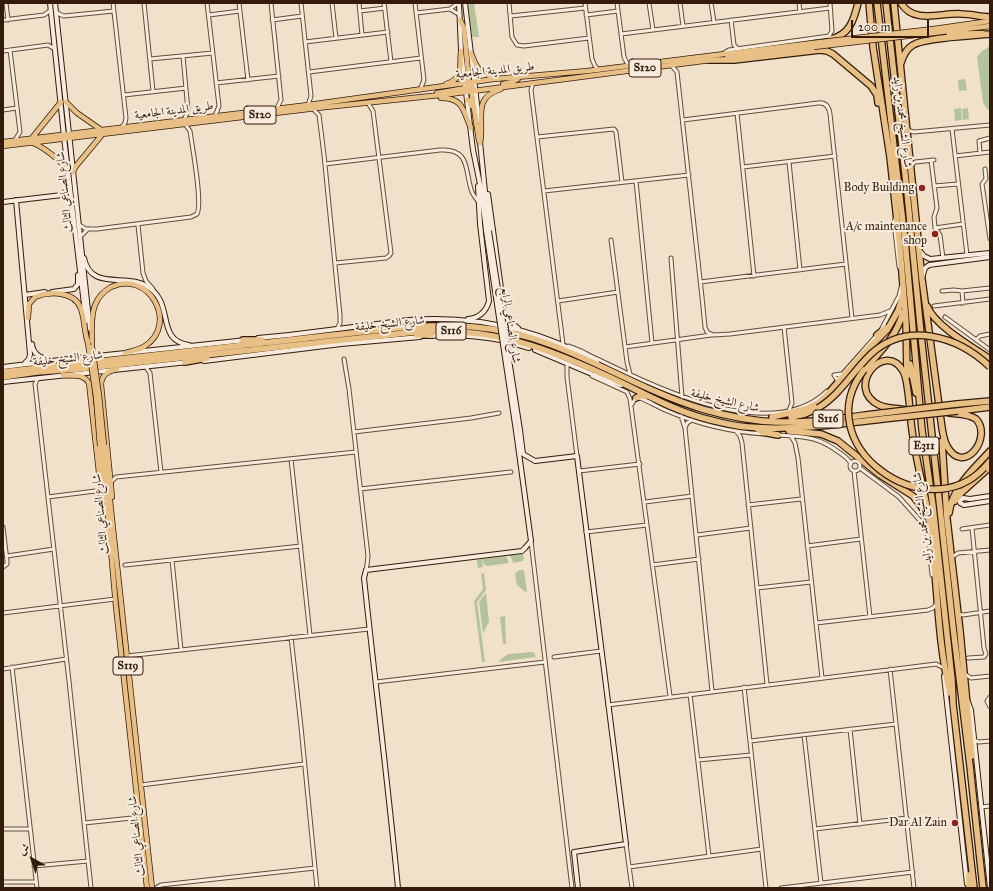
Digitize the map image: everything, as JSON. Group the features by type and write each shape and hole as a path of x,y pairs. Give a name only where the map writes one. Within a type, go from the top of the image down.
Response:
{"highway":[{"path":"814,45 844,34 850,26 858,3"},
{"path":"869,3 873,47 891,174 898,248 904,291 908,398"},
{"name":"شارع الشيخ محمد بن زايد","path":"877,3 906,240 920,405 933,506 952,680 953,704 974,888"},
{"name":"شارع الشيخ محمد بن زايد","path":"886,3 953,627 984,888"},
{"path":"901,3 909,12 919,16 962,14 990,18"},
{"path":"894,4 924,298 942,428 949,530 972,750 970,766"},
{"path":"900,67 907,50 918,42 990,34"},
{"path":"709,60 739,60 820,50 830,52 869,84 875,92 891,174"},
{"path":"907,192 909,177 908,145"},
{"path":"772,417 800,411 812,406 832,391 861,356 884,334 893,321 900,306 904,291"},
{"path":"924,298 931,314 936,320 990,360"},
{"path":"905,303 902,316 894,334 864,370 856,383 850,398 849,413 854,438 859,447 876,467 904,483 921,488 936,490 950,488 964,483 987,468"},
{"path":"877,335 893,321"},
{"path":"363,327 420,323 431,325"},
{"name":"شارع الشيخ خليفة","path":"3,372 431,325 473,326 518,334 557,347 630,377 693,406 743,418 773,422 796,422 883,416"},
{"name":"شارع الشيخ خليفة","path":"3,377 37,372 442,330 470,332 503,337 531,344 676,408 703,418 731,425 756,428 802,427 883,416"},
{"path":"383,336 431,335"},
{"path":"743,418 798,416 818,408 832,398 876,350 887,343 905,336 928,335 952,341 972,352 990,367"},
{"path":"243,340 288,340"},
{"path":"907,344 912,378 920,405"},
{"path":"185,362 222,356 232,352"},
{"path":"908,410 884,407 875,403 868,396 866,387 868,372 879,362 891,361 901,367 905,374 912,434 927,505 944,668 953,704"},
{"path":"636,398 640,396 649,396"},
{"name":"S116","path":"883,416 908,410 958,410 990,401"},
{"name":"S116","path":"883,416 945,412 990,407"},
{"path":"942,428 946,445 955,454 966,457 973,456 979,452 984,446 986,438 984,427 975,419 958,410"},
{"path":"756,428 762,432 778,435"},
{"path":"775,428 780,430 821,434 838,441 875,472 913,496 921,506 929,522"},
{"path":"949,530 949,512 952,499 962,482 990,451"},
{"path":"949,530 951,509 956,499 987,468 990,461"},
{"path":"968,888 971,863"}],"main road":[{"path":"50,3 57,27 67,137"},
{"path":"54,3 52,19 63,102 102,132 73,172"},
{"path":"438,88 451,82 457,77 461,68 460,18 458,3"},
{"path":"466,3 471,53 470,87"},
{"path":"460,18 464,28 470,87 478,137"},
{"path":"52,19 54,28 57,27"},
{"name":"طريق المدينة الجامعية","path":"933,31 990,21"},
{"name":"طريق المدينة الجامعية","path":"194,121 215,116 420,90 470,87 524,77 599,70 722,54 990,26"},
{"path":"933,31 942,34 977,32 990,34"},
{"name":"طريق المدينة الجامعية","path":"470,87 485,89 527,84 814,45"},
{"path":"461,51 470,87"},
{"path":"471,53 476,65 482,73 491,76 516,78"},
{"path":"485,89 486,86 512,82 516,78"},
{"path":"480,143 482,128 481,108 483,100 493,92 509,86"},
{"path":"422,97 430,94 470,87"},
{"name":"شارع الصناعي الرابع","path":"470,87 467,100 518,430 531,541"},
{"name":"شارع الصناعي الرابع","path":"470,87 479,117 488,231"},
{"path":"422,97 447,98 456,100 463,107 471,128"},
{"name":"طريق المدينة الجامعية","path":"102,132 121,128 422,97"},
{"path":"467,100 471,103 474,129 480,143"},
{"path":"63,102 32,140 64,165 67,170"},
{"name":"طريق المدينة الجامعية","path":"3,146 32,140 164,127 165,124 183,122"},
{"name":"شارع الصناعي الثالث","path":"67,137 67,170 79,265 99,395 102,445"},
{"name":"شارع الصناعي الثالث","path":"67,137 73,172 80,237 88,319 88,343 96,396 127,656 152,888"},
{"name":"طريق المدينة الجامعية","path":"3,142 26,139 32,140"},
{"path":"458,320 479,316 485,311 489,301 479,203 478,176"},
{"path":"484,178 504,310 510,322 522,331"},
{"path":"62,195 70,188"},
{"path":"3,202 62,195 71,200"},
{"path":"16,200 24,289 32,347 35,353 43,358 60,360"},
{"path":"919,247 922,254 927,258 990,253"},
{"path":"81,252 86,266 95,276 104,280 137,281 154,292 161,301 166,325 171,336 177,341 186,345 205,345"},
{"path":"947,262 948,260 960,256"},
{"path":"922,279 924,270 928,265 990,257"},
{"path":"25,296 74,288 78,284 79,265"},
{"path":"88,319 99,298 105,291 114,286 124,284 135,285 144,289 152,296 159,313 159,324 156,334 143,347 124,353"},
{"path":"24,289 33,294"},
{"path":"28,318 29,304 33,298 40,295 60,293 70,296 77,301 88,319"},
{"path":"20,364 27,361 30,356 25,296"},
{"path":"3,367 425,319 458,320 522,331 565,345 630,377"},
{"path":"3,382 342,344 431,335 453,335 495,339 540,351 610,382 626,385"},
{"path":"110,516 111,482 101,381 106,373 117,369"},
{"path":"63,375 80,376 86,379 89,383 101,484 110,516"},
{"name":"شارع الصناعي الرابع","path":"518,430 523,454 529,459 535,461 577,456"},
{"path":"577,456 626,844 574,852 578,888"},
{"path":"989,502 964,505 960,503 960,501 963,498 990,496"},
{"name":"شارع الصناعي الثالث","path":"110,516 115,599 147,888"},
{"path":"398,888 391,808 369,629 364,578 366,570 522,551 531,541"},
{"path":"944,668 968,888"},
{"path":"967,700 970,706 990,888"},
{"path":"127,709 130,710 131,717 134,718"},
{"path":"134,778 138,779 139,788 141,787"}],"street":[{"path":"6,3 8,20"},
{"path":"113,3 126,118 125,123 121,128"},
{"path":"144,3 153,92"},
{"path":"207,3 219,106 225,115"},
{"path":"239,3 248,80"},
{"path":"271,3 281,100 277,108"},
{"path":"301,3 311,96 308,105"},
{"path":"332,3 336,38"},
{"path":"359,3 362,35"},
{"path":"384,3 391,62"},
{"path":"415,3 424,80 430,89"},
{"path":"416,13 450,9 458,3"},
{"path":"509,3 512,33 517,45 526,46 589,38"},
{"path":"585,3 592,59 595,66 599,70"},
{"path":"617,3 624,57 623,62 619,67"},
{"path":"649,3 652,30"},
{"path":"680,3 683,26"},
{"path":"711,3 714,22"},
{"path":"799,3 800,12"},
{"path":"722,54 732,50 829,36 832,31 830,3"},
{"path":"360,11 385,8"},
{"path":"511,16 585,8"},
{"path":"621,34 830,8"},
{"path":"450,9 460,18"},
{"path":"3,20 44,15 53,10 64,16 114,11"},
{"path":"586,15 618,11"},
{"path":"209,15 240,12"},
{"path":"44,15 52,19"},
{"path":"57,27 64,16"},
{"path":"272,20 302,16"},
{"path":"731,20 734,45 732,50"},
{"path":"305,42 388,32"},
{"path":"3,51 48,45 54,39"},
{"path":"48,45 55,50"},
{"path":"734,45 738,49"},
{"path":"10,50 20,132 26,139"},
{"path":"150,59 213,53"},
{"path":"78,224 88,229 193,217 197,214 199,209 197,183 190,131 194,121 188,111 182,56"},
{"path":"624,57 630,65"},
{"path":"309,72 421,58"},
{"path":"587,71 590,67 592,59"},
{"path":"677,72 678,68 683,63"},
{"path":"670,65 674,67 677,72 706,330 711,335"},
{"path":"216,83 279,76"},
{"path":"420,90 424,80"},
{"path":"533,83 531,90 565,345 575,348 620,369 630,377 682,397 715,407 741,412 768,413 789,410 812,403 820,398 877,335 886,319 900,293 898,248"},
{"path":"527,84 531,90"},
{"path":"124,95 186,88"},
{"path":"311,96 317,104"},
{"path":"281,100 287,107"},
{"path":"335,263 386,258 390,255 373,111 368,103"},
{"path":"683,120 818,103 824,103 827,105 830,110 852,318"},
{"path":"215,116 219,106"},
{"path":"3,110 17,108"},
{"path":"318,115 322,108"},
{"path":"313,109 318,115 325,164 341,322 344,326 363,327"},
{"path":"188,111 183,122 190,131"},
{"path":"737,113 754,276"},
{"path":"126,118 133,127"},
{"path":"906,126 909,131 913,132 990,125"},
{"path":"537,137 614,129 616,132 622,182"},
{"path":"952,129 967,255"},
{"path":"15,140 20,132"},
{"path":"980,153 979,141 990,138"},
{"path":"325,164 444,150 462,157 466,164 471,190 479,203"},
{"path":"955,156 990,152"},
{"path":"743,167 835,156"},
{"path":"911,166 914,162 932,160 936,208 934,217 936,228 940,235 942,258"},
{"path":"789,162 800,270"},
{"path":"985,169 986,179 982,183 989,222 990,239"},
{"path":"544,191 689,175"},
{"path":"636,181 652,343"},
{"path":"934,186 958,184"},
{"path":"138,224 143,273 146,281 154,292"},
{"path":"936,228 963,224"},
{"path":"80,237 88,229"},
{"path":"611,240 630,377"},
{"path":"671,258 679,340 682,397"},
{"path":"700,282 846,264"},
{"path":"942,291 962,291 990,288"},
{"path":"962,291 963,302"},
{"path":"558,301 618,292"},
{"path":"934,306 990,299"},
{"path":"625,347 880,315 890,311"},
{"path":"336,329 340,324 340,315"},
{"path":"880,315 886,319"},
{"path":"945,317 990,350"},
{"path":"784,327 792,403 789,410"},
{"path":"976,340 982,335 990,334"},
{"path":"344,359 349,389 368,556 366,570"},
{"path":"620,369 624,367 627,362"},
{"path":"567,363 567,377 577,456"},
{"path":"150,373 154,365"},
{"path":"145,366 150,373 161,472"},
{"path":"586,372 627,392 632,404 670,696"},
{"path":"39,377 35,384 91,888"},
{"path":"27,379 35,384"},
{"path":"674,394 681,387"},
{"path":"632,404 636,398 641,398 665,410 725,430 814,438 824,442 848,460 854,471 870,617"},
{"path":"792,403 797,408"},
{"path":"354,432 471,418 499,413"},
{"path":"681,416 685,428 712,691"},
{"path":"685,428 687,423 692,420"},
{"path":"736,431 740,436 742,443 768,684"},
{"path":"742,443 743,437 748,433"},
{"path":"791,436 795,443 822,678"},
{"path":"795,443 800,437"},
{"path":"111,482 116,477 356,452"},
{"path":"291,459 310,635"},
{"path":"851,464 853,462 858,462 860,464 860,468 899,497 924,525 927,531 936,596"},
{"path":"579,471 640,464"},
{"path":"854,471 860,468"},
{"path":"360,489 511,472"},
{"path":"110,473 116,477"},
{"path":"95,491 101,484"},
{"path":"48,497 95,491 103,495"},
{"path":"644,502 692,496"},
{"path":"748,506 801,499"},
{"path":"586,532 647,525"},
{"path":"962,529 990,525"},
{"path":"3,527 7,556 7,562 3,567"},
{"path":"697,535 751,528"},
{"path":"968,658 986,656 972,528"},
{"path":"807,546 861,539"},
{"path":"531,541 572,888"},
{"path":"125,565 301,546"},
{"path":"7,556 54,549"},
{"path":"952,557 958,552 990,550"},
{"path":"172,560 181,650"},
{"path":"652,565 699,560"},
{"path":"757,588 812,582"},
{"path":"3,613 115,599"},
{"path":"816,623 928,610 933,608 937,603"},
{"path":"928,610 938,613"},
{"path":"958,614 963,615 990,611"},
{"path":"127,656 369,629"},
{"path":"290,637 317,888"},
{"path":"554,657 601,651"},
{"path":"936,664 943,658"},
{"path":"3,669 66,659"},
{"path":"376,682 545,662"},
{"path":"608,705 890,669 936,664 944,668"},
{"path":"12,667 37,888"},
{"path":"890,669 914,888"},
{"path":"964,673 971,678 990,676"},
{"path":"744,687 766,888"},
{"path":"690,694 709,856"},
{"path":"990,697 987,700 990,706"},
{"path":"750,741 896,724"},
{"path":"850,729 860,824"},
{"path":"804,735 821,883"},
{"path":"973,738 979,742 990,741"},
{"path":"698,760 751,755"},
{"path":"141,787 304,764"},
{"path":"981,807 990,806"},
{"path":"84,823 132,818 138,814"},
{"path":"132,818 139,822"},
{"path":"815,829 907,818"},
{"path":"3,829 30,829"},
{"path":"626,844 632,888"},
{"path":"629,867 762,849"},
{"path":"34,866 88,861"},
{"path":"156,888 160,885 315,868"},
{"path":"781,888 913,872"},
{"path":"152,880 160,885"},
{"path":"3,882 36,882"}],"green space":[{"path":"468,3 474,3 479,37 472,36"},
{"path":"990,46 990,111 986,108 983,102 977,57 981,52"},
{"path":"965,79 967,90 959,91 958,80"},
{"path":"961,108 962,120 955,121 954,109"},
{"path":"968,108 969,119 963,120 962,109"},
{"path":"523,554 523,561 513,563 509,555"},
{"path":"505,556 509,563 487,566 484,564 482,559"},
{"path":"482,559 483,567 478,568 477,560"},
{"path":"519,570 524,570 527,593 517,585 515,574"},
{"path":"484,573 486,590 477,602 485,662 482,662 474,601 483,589 481,574"},
{"path":"486,593 489,622 483,633 479,602"},
{"path":"505,616 506,644 503,644 500,617"},
{"path":"532,652 536,657 498,662 509,654"}],"place":[{"name":"Body Building","path":"922,188"},
{"name":"A/c maintenance shop","path":"935,234"},
{"name":"Dar Al Zain","path":"955,823"}]}
